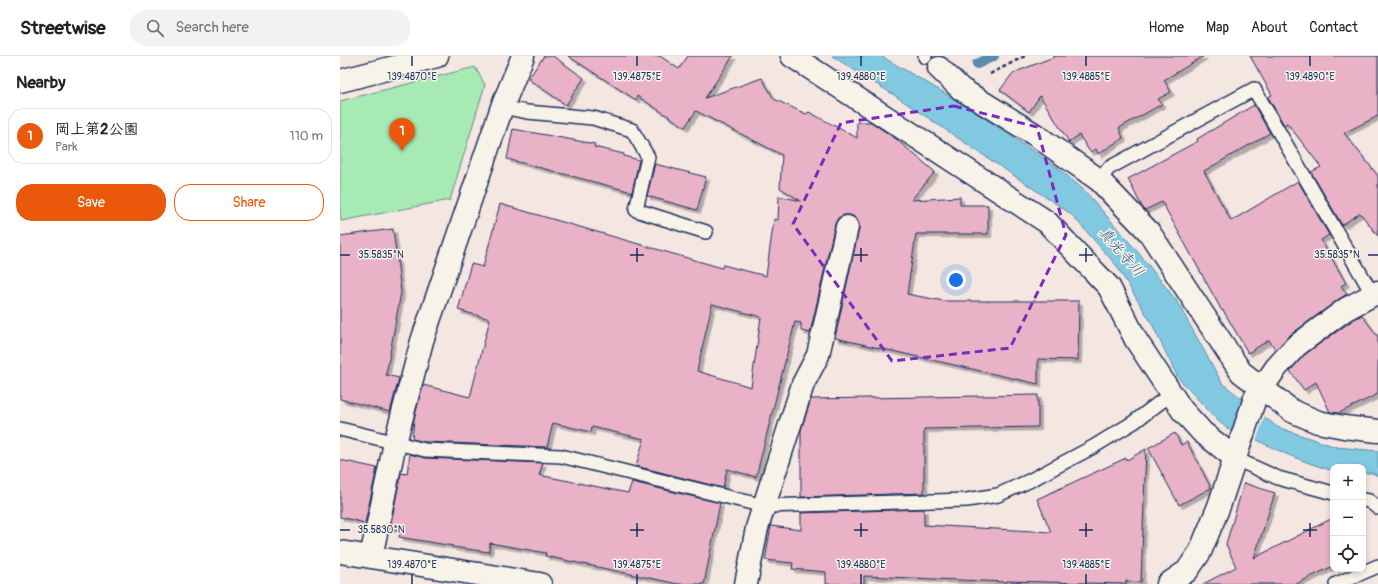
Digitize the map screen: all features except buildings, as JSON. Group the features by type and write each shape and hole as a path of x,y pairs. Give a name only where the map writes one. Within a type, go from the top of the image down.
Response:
{"street":[{"path":"340,81 437,56"},
{"path":"371,557 395,443 422,341 502,107 523,56"},
{"path":"792,56 1047,222 1108,287 1136,340 1182,410 1202,432 1237,453"},
{"path":"930,60 961,89 1034,134 1099,180 1149,232 1241,372 1259,393 1292,411 1318,422 1378,432"},
{"path":"746,584 757,528 803,384 818,355 847,227"},
{"path":"1168,584 1187,571 1200,552 1220,506 1237,453 1259,393 1276,368 1296,346 1346,308 1376,294"},
{"path":"340,552 540,584"}],"lane":[{"path":"1099,180 1109,168 1254,89 1376,294"},
{"path":"502,107 527,112 593,118 632,130 648,157 636,210 706,232"},
{"path":"340,429 425,450 561,456 764,506 967,500 998,496 1029,481 1134,422 1171,394"},
{"path":"1237,453 1278,478 1330,492"},
{"path":"1366,501 1378,508"},
{"path":"1336,584 1378,566"}],"path":[{"path":"961,89 1025,56"}],"highlighted area":[{"path":"954,106 1037,127 1066,235 1010,348 892,361 793,224 841,123"}],"green space":[{"path":"475,67 485,85 450,200 341,221 340,101"}],"water":[{"name":"真光寺川","path":"832,56 881,56 970,108 1058,168 1085,191 1137,251 1176,300 1222,383 1277,427 1336,447 1378,451 1378,476 1372,473 1366,473 1366,464 1330,464 1330,470 1284,453 1238,429 1232,432 1218,421 1178,378 1151,322 1116,265 1071,214 897,97"}],"pier":[{"path":"1243,397 1265,415 1256,442 1237,431 1231,433"}],"waterway":[{"path":"977,64 994,56"}],"place":[{"name":"岡上第2公園","path":"402,151"}]}
